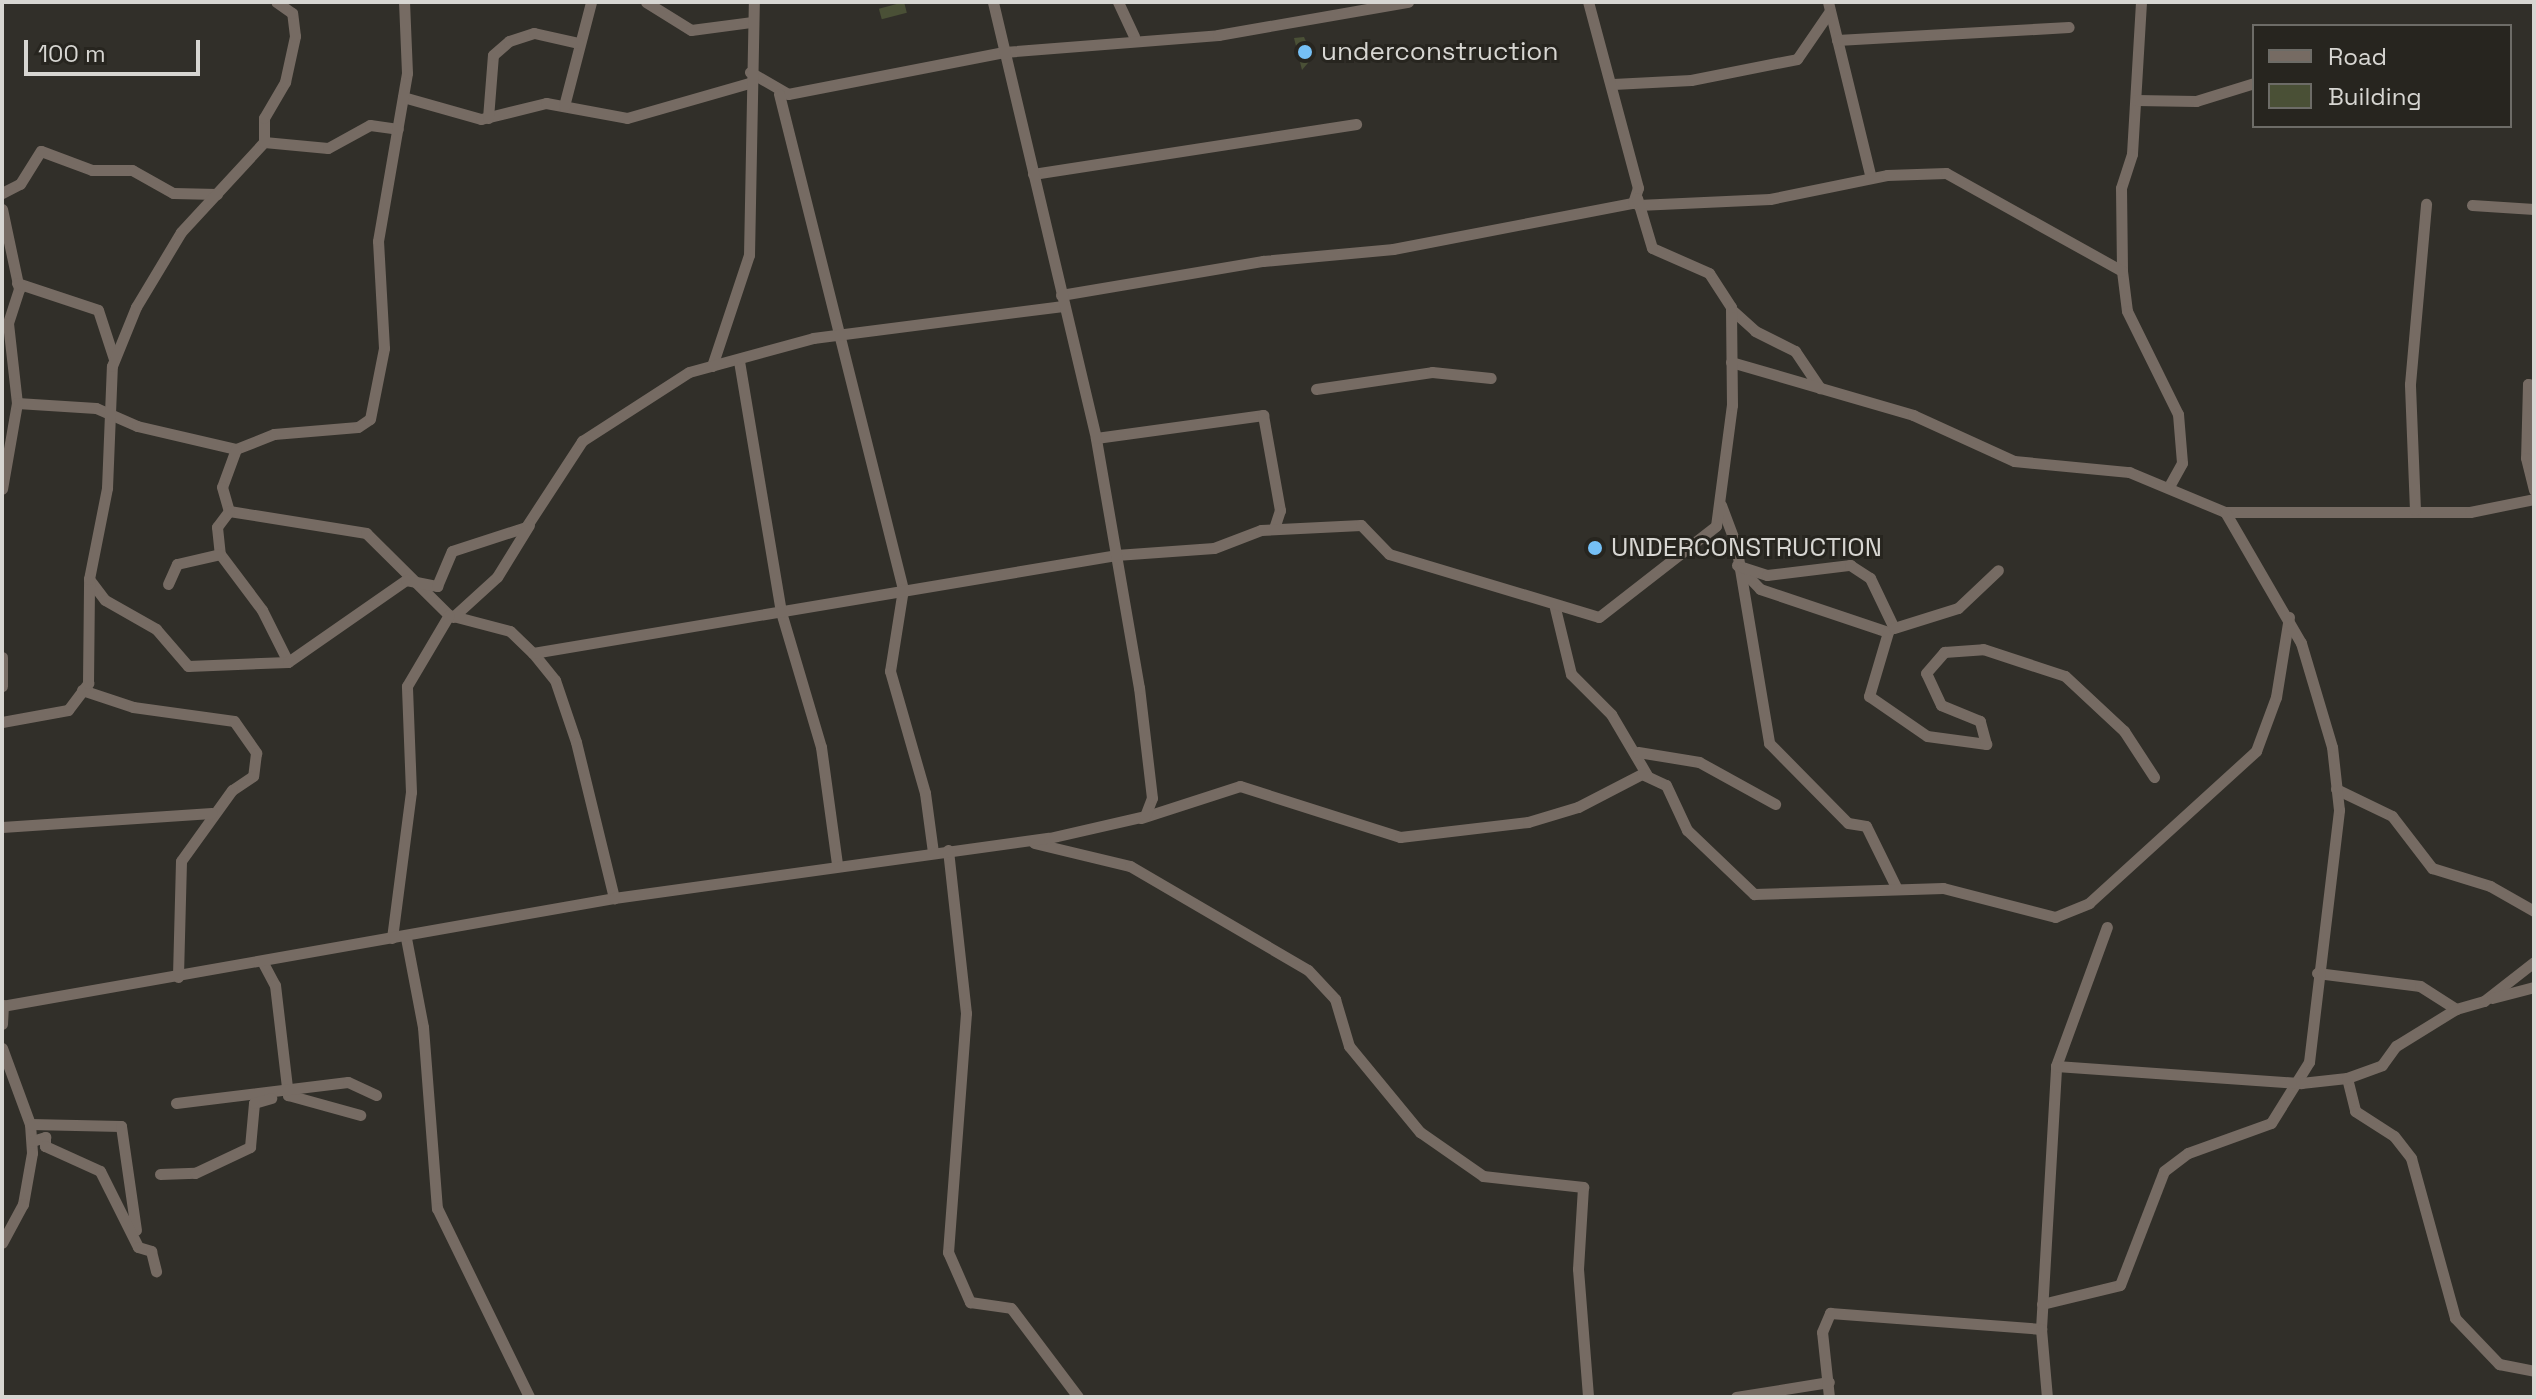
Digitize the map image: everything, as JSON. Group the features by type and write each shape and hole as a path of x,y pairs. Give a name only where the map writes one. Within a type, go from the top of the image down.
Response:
{"street":[{"path":"2,722 68,710 89,678 89,579 107,488 107,412 114,360 181,232 264,142 264,118 285,82 295,36 292,13 276,2"},
{"path":"17,403 107,412 174,437 236,449 274,434 358,427 370,419 385,332 378,241 403,97 404,2"},
{"path":"564,106 591,2"},
{"path":"646,2 691,30 752,22"},
{"path":"712,366 749,255 750,78 754,2"},
{"path":"993,2 1096,438 1152,798 1136,820"},
{"path":"1118,2 1134,36"},
{"path":"403,97 488,118 534,104 635,118 750,78 779,94 1004,52 1134,36 1218,35 1408,2"},
{"path":"1588,2 1613,84 1637,202 1652,248 1709,273 1732,310 1755,331 1795,351 1820,388"},
{"path":"2141,2 2136,100 2121,188 2122,271 2127,311 2178,414 2183,447 2169,486"},
{"path":"1613,84 1705,78 1797,59 1829,6"},
{"path":"1829,6 1871,178"},
{"path":"1837,40 1967,29 2069,27"},
{"path":"488,118 493,55 509,41 529,33 578,43"},
{"path":"2136,100 2196,101 2252,84"},
{"path":"779,94 903,589 890,671 925,793 933,852"},
{"path":"1033,174 1356,124"},
{"path":"264,142 328,148 370,125 398,129"},
{"path":"2,193 20,184 41,151 92,170 132,170 173,193 217,194"},
{"path":"392,938 411,792 407,686 451,616 497,577 582,441 681,376 840,336 1062,300 1263,261 1393,249 1637,202 1770,199 1871,178 1946,173 2122,271"},
{"path":"2415,510 2410,384 2426,204"},
{"path":"2472,205 2534,209"},
{"path":"2,209 17,283 8,323 17,403 2,489"},
{"path":"17,283 98,310 114,360"},
{"path":"533,653 1116,555 1214,548 1274,529 1362,525 1389,554 1594,618 1607,613 1713,531 1719,501 1731,362 1732,310"},
{"path":"739,361 781,612 821,747 837,864"},
{"path":"1731,362 1913,415 2019,463 2082,463 2169,486 2225,512 2470,512 2534,499"},
{"path":"1316,389 1432,372 1491,378"},
{"path":"2534,385 2528,384 2526,458 2534,490"},
{"path":"1096,438 1260,414 1275,461 1274,529"},
{"path":"229,511 222,487 236,449"},
{"path":"1719,501 1737,565 1769,743 1848,823 1866,826 1897,889"},
{"path":"229,511 217,527 220,554 262,610 288,662"},
{"path":"229,511 366,533 406,580 451,616 510,631 533,653 555,680 576,742 614,898"},
{"path":"2042,1304 2120,1285 2164,1171 2188,1153 2271,1123 2301,1083 2317,973 2336,789 2317,691 2289,617 2225,512"},
{"path":"89,579 105,600 156,629 188,666 288,662 406,580 437,586 452,551 529,525"},
{"path":"168,584 177,564 220,554"},
{"path":"1737,565 1767,575 1850,565 1870,578 1894,628 1958,608 1998,570"},
{"path":"1737,565 1760,589 1888,632 1869,696 1927,736 1986,744 1980,721 1941,705 1926,673 1944,652 1983,649 2065,676 2124,731 2154,777"},
{"path":"1555,608 1571,674 1638,752 1647,775 1666,785 1687,830 1754,894 1943,888 2049,916 2089,903 2256,751 2276,697 2289,617"},
{"path":"2,657 2,686"},
{"path":"82,690 133,707 234,721 252,742 255,773 212,813 181,861 178,977"},
{"path":"1638,752 1699,762 1775,804"},
{"path":"2,1024 2,1006 406,938 614,898 837,864 1025,841 1136,820 1240,786 1400,837 1528,822 1647,775"},
{"path":"2336,789 2392,816 2432,868 2490,886 2534,911"},
{"path":"2,827 212,813"},
{"path":"1025,841 1130,866 1308,970 1335,999 1349,1046 1425,1138 1483,1176 1583,1187 1578,1269 1588,1397"},
{"path":"948,850 951,933 966,1013 948,1252 970,1302 1011,1308 1078,1397"},
{"path":"2047,1397 2041,1329 2056,1066 2107,927"},
{"path":"406,938 423,1027 437,1208 529,1397"},
{"path":"262,961 275,985 287,1092"},
{"path":"2484,1001 2534,962"},
{"path":"2317,973 2420,986 2456,1009"},
{"path":"2056,1066 2301,1083 2347,1078 2382,1065 2396,1046 2456,1009 2534,987"},
{"path":"2,1048 30,1124 32,1141 23,1204 2,1243"},
{"path":"2347,1078 2355,1111 2394,1136 2411,1158 2455,1318 2499,1364 2534,1371"},
{"path":"176,1103 287,1092 348,1082 376,1095"},
{"path":"160,1174 195,1173 248,1148 254,1103 287,1092 360,1115"},
{"path":"30,1124 121,1126 136,1230"},
{"path":"32,1141 45,1137 45,1146 100,1171 138,1247 151,1251 156,1271"},
{"path":"1829,1397 1822,1332 1830,1313 2041,1329"},
{"path":"1736,1397 1829,1382"}],"building":[{"path":"904,2 907,13 882,19 879,9"},
{"name":"underconstruction","path":"1304,37 1313,57 1302,70 1294,38"}],"place":[{"name":"underconstruction","path":"1305,52"},
{"name":"UNDERCONSTRUCTION","path":"1595,548"}]}
